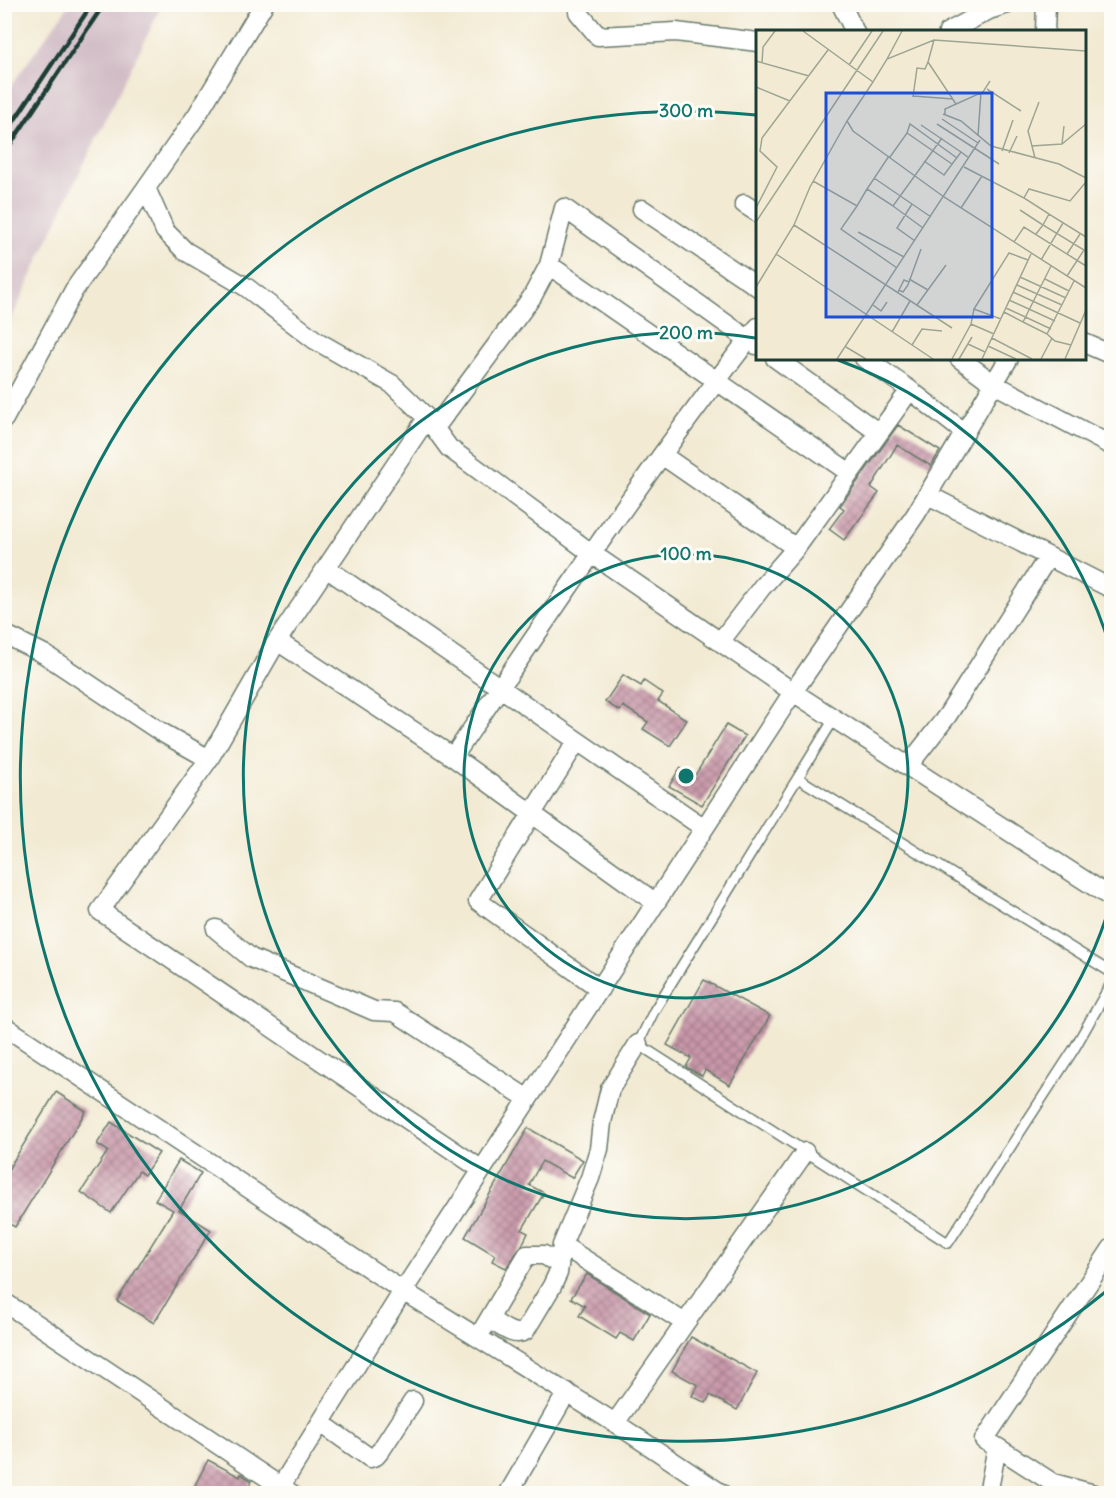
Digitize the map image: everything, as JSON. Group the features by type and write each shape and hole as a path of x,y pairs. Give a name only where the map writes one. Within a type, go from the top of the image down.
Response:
{"street":[{"path":"4,419 74,290 196,115 264,4"},
{"path":"841,4 854,30"},
{"path":"952,30 989,10 1008,4"},
{"path":"1046,4 1046,30"},
{"path":"584,12 598,36 676,32 756,42"},
{"path":"146,188 165,231 185,250 246,287 315,340 392,384 431,423 449,448 591,553 793,692 1112,898"},
{"path":"453,757 591,553 716,380 754,337 564,208 549,265 532,297 431,423 326,568 277,641 209,759 100,911 482,1170"},
{"path":"642,209 756,286"},
{"path":"549,265 850,473"},
{"path":"1086,344 1112,355"},
{"path":"778,360 879,433"},
{"path":"867,360 910,390 964,433"},
{"path":"962,360 994,384 1112,446"},
{"path":"4,1302 283,1491 321,1423 403,1291 793,692 928,495 1008,360"},
{"path":"720,642 762,587 796,548 910,390"},
{"path":"662,455 796,548"},
{"path":"928,495 1112,589"},
{"path":"908,766 947,716 1048,556"},
{"path":"326,568 704,828"},
{"path":"4,634 44,654 161,732 209,759"},
{"path":"277,641 453,757 656,903"},
{"path":"578,741 478,901 600,989"},
{"path":"216,929 251,958 374,1011 395,1012 528,1099"},
{"path":"4,1026 403,1291 567,1392 722,1494"},
{"path":"489,1319 514,1333 521,1334 552,1286 562,1245 599,1149 602,1122 610,1089 638,1044"},
{"path":"615,1423 805,1152"},
{"path":"562,1245 685,1323"},
{"path":"1094,1494 1053,1484 984,1440 1112,1248"},
{"path":"478,1338 527,1255 544,1255 559,1264"},
{"path":"508,1494 567,1392"},
{"path":"321,1423 370,1458 376,1456 381,1450 413,1401"},
{"path":"987,1494 997,1447"}],"lane":[{"path":"834,719 654,1011 638,1044 948,1243 1074,1049 1112,982"},
{"path":"798,778 1112,973"}],"shaded area":[{"path":"69,5 162,5 72,188 5,333 5,94"}],"building":[{"path":"898,425 940,451 931,466 897,445 871,487 879,493 844,540 829,529 844,509 840,506"},
{"path":"623,675 641,686 644,681 663,694 658,701 687,720 670,746 643,729 648,722 623,706 620,711 605,702"},
{"path":"726,725 745,736 702,805 669,786 680,768 694,777"},
{"path":"704,980 770,1016 730,1085 705,1070 702,1076 686,1067 691,1058 667,1045"},
{"path":"56,1092 86,1111 15,1227 4,1221 4,1176"},
{"path":"111,1122 159,1153 144,1175 139,1171 111,1213 81,1192 108,1151 97,1144"},
{"path":"528,1128 583,1160 572,1178 542,1161 529,1185 544,1193 522,1230 528,1233 522,1245 506,1268 492,1261 495,1255 465,1237"},
{"path":"179,1160 201,1173 179,1210 211,1230 154,1323 117,1301 173,1210 155,1200"},
{"path":"587,1274 650,1314 634,1341 620,1333 616,1339 579,1316 585,1306 571,1298"},
{"path":"691,1337 757,1373 737,1410 710,1395 706,1403 692,1396 698,1385 672,1371"},
{"path":"208,1460 252,1481 245,1494 211,1494 195,1485"}],"railway":[{"path":"4,136 92,4"},
{"path":"4,154 104,4"}]}
